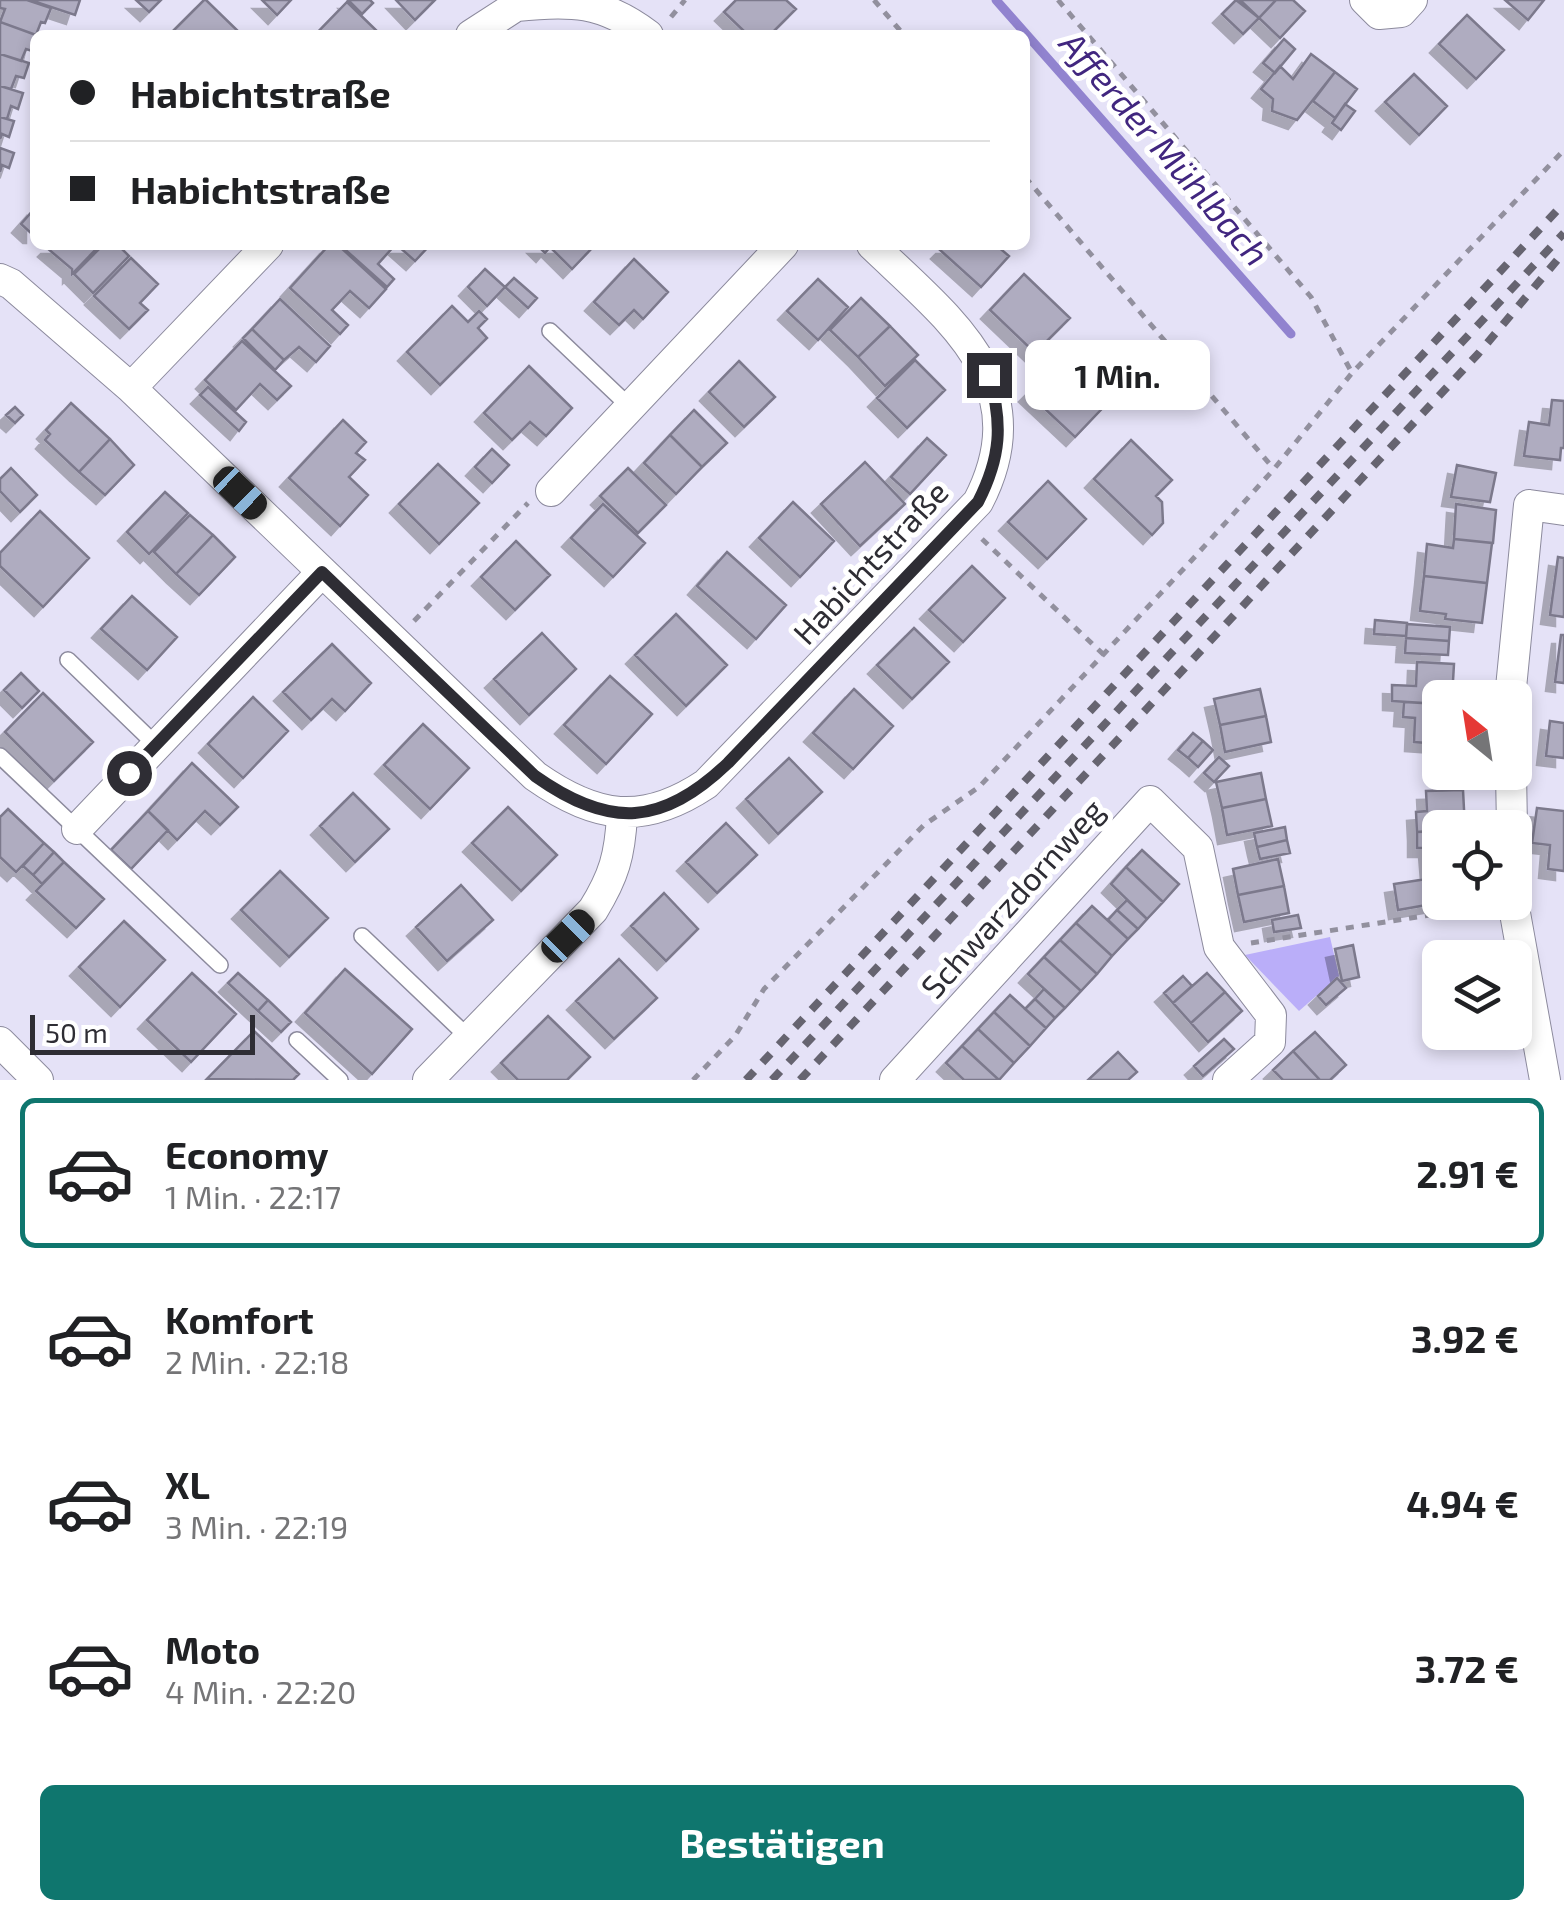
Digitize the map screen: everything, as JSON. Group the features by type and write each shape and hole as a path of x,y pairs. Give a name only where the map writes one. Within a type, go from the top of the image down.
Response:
{"street":[{"path":"1364,0 1379,14 1402,12 1412,0"},
{"path":"477,30 515,3 577,2 606,8 640,30"},
{"path":"132,388 263,250"},
{"path":"550,491 778,250"},
{"name":"Habichtstraße","path":"0,279 11,284 132,388 535,776 580,803 622,814 655,810 680,801 706,784 978,502 993,473 998,405 989,375 956,325 877,250"},
{"path":"1512,680 1528,505 1564,510"},
{"path":"77,829 322,572"},
{"name":"Schwarzdornweg","path":"895,1080 1150,801 1198,848 1220,947 1271,1016 1270,1042 1228,1080"},
{"path":"428,1080 593,910 610,883 620,853 622,814"},
{"path":"1505,920 1545,1080"},
{"path":"0,1042 27,1076"}],"lane":[{"path":"550,331 629,406"},
{"path":"68,660 156,745"},
{"path":"0,756 220,965"},
{"path":"362,936 468,1036"},
{"path":"297,1040 340,1080"}],"path":[{"path":"874,0 900,30"},
{"path":"1058,0 1311,297 1352,373"},
{"path":"693,1080 735,1036 764,990 924,825 978,787 1274,470 1352,373 1564,150"},
{"path":"1030,183 1274,470"},
{"path":"395,641 524,506 550,491"},
{"path":"961,520 1104,654"},
{"path":"1220,947 1422,916"}],"shaded area":[{"path":"1330,937 1339,976 1299,1011 1245,955"}],"building":[{"path":"0,0 27,0 51,8 45,23 41,22 38,30 30,33 0,22 5,9 0,8"},
{"path":"30,0 80,0 75,15"},
{"path":"136,0 161,0 149,12"},
{"path":"206,0 237,30 174,30"},
{"path":"262,0 291,0 277,15"},
{"path":"348,0 370,0 373,3 362,14"},
{"path":"396,0 435,0 415,20"},
{"path":"736,0 786,0 796,9 775,30 743,30 724,12"},
{"path":"1236,0 1259,18 1243,34 1222,14"},
{"path":"1240,0 1276,0 1259,18"},
{"path":"1276,0 1293,0 1305,11 1280,38 1259,18"},
{"path":"1505,0 1544,0 1528,20"},
{"path":"347,2 376,30 320,30"},
{"path":"1467,15 1504,50 1476,79 1439,44"},
{"path":"0,22 30,33 30,50 26,49 21,61 0,54"},
{"path":"1284,39 1295,49 1275,73 1263,63"},
{"path":"0,54 29,63 24,78 16,76 11,89 0,86"},
{"path":"1311,54 1335,72 1297,120 1272,111 1273,99 1261,89 1280,66 1293,79"},
{"path":"1335,72 1357,89 1335,118 1313,101"},
{"path":"1414,74 1447,106 1419,135 1385,102"},
{"path":"0,86 23,93 18,109 11,106 7,119 0,117"},
{"path":"1345,104 1355,111 1341,130 1332,123"},
{"path":"0,117 14,121 9,137 2,134 0,139"},
{"path":"0,148 14,153 9,168 2,165 0,172"},
{"path":"30,214 30,232 21,224"},
{"path":"49,250 95,250 72,274 72,269"},
{"path":"98,250 123,250 129,256 93,293 74,274"},
{"path":"324,250 343,250 386,289 369,308 350,291 332,310 348,325 340,334 290,288"},
{"path":"346,250 391,250 378,264 394,279 387,287"},
{"path":"403,250 425,250 415,261"},
{"path":"553,250 590,250 572,269"},
{"path":"940,250 1002,250 1009,256 981,287"},
{"path":"131,258 158,284 140,303 148,310 129,329 94,296"},
{"path":"634,259 668,292 643,319 634,310 619,325 594,302"},
{"path":"485,269 505,287 487,306 468,287"},
{"path":"1024,274 1070,318 1035,353 990,310"},
{"path":"514,278 537,298 528,308 505,287"},
{"path":"818,279 848,307 818,340 787,311"},
{"path":"861,298 890,326 858,357 830,330"},
{"path":"280,299 330,346 316,362 299,347 284,360 252,329"},
{"path":"452,306 468,322 479,311 487,319 478,328 487,338 440,385 407,352"},
{"path":"890,326 918,355 885,386 858,357"},
{"path":"252,329 284,360 275,370 243,338"},
{"path":"242,341 291,386 277,400 260,384 236,410 205,380"},
{"path":"1069,352 1114,396 1075,437 1028,393"},
{"path":"915,360 945,390 907,428 877,398"},
{"path":"739,361 775,397 744,427 709,392"},
{"path":"529,366 572,408 546,436 530,422 512,440 484,413"},
{"path":"208,387 246,422 239,431 200,395"},
{"path":"1552,400 1564,401 1564,448 1560,460 1524,456 1529,422 1549,425"},
{"path":"71,403 110,439 79,472 45,440 50,434 46,430"},
{"path":"15,407 23,415 15,423 6,415"},
{"path":"694,410 727,443 702,467 670,435"},
{"path":"343,420 366,442 356,453 365,460 349,477 368,495 340,526 289,478"},
{"path":"670,435 702,467 676,494 644,463"},
{"path":"927,438 946,455 910,494 891,477"},
{"path":"110,439 134,465 105,495 79,472"},
{"path":"1131,440 1172,480 1156,496 1162,502 1163,523 1152,535 1094,479"},
{"path":"492,449 509,465 492,483 475,467"},
{"path":"865,462 905,504 860,546 821,504"},
{"path":"438,464 479,503 439,544 399,504"},
{"path":"1457,465 1496,473 1490,502 1451,497"},
{"path":"11,468 37,495 20,512 0,491 0,479"},
{"path":"628,468 666,505 638,533 600,496"},
{"path":"1048,481 1086,519 1047,559 1008,522"},
{"path":"165,492 188,513 149,554 127,532"},
{"path":"793,502 834,541 800,577 759,538"},
{"path":"603,504 645,543 613,577 571,538"},
{"path":"1456,504 1496,510 1493,543 1454,539"},
{"path":"40,511 89,558 43,607 0,566 0,553"},
{"path":"190,515 213,535 176,574 154,552"},
{"path":"213,535 235,557 199,595 176,574"},
{"path":"1454,539 1492,543 1487,583 1424,576 1427,544 1453,548"},
{"path":"516,541 550,575 515,610 481,577"},
{"path":"727,552 786,605 756,639 697,586"},
{"path":"1558,557 1564,558 1564,617 1550,615"},
{"path":"972,566 1005,598 963,642 929,610"},
{"path":"1424,576 1487,583 1482,623 1445,619 1446,614 1420,611"},
{"path":"132,596 177,637 147,670 101,629"},
{"path":"676,614 727,665 686,706 635,655"},
{"path":"1375,620 1407,623 1406,636 1374,634"},
{"path":"1407,624 1450,627 1449,641 1406,638"},
{"path":"914,628 949,662 912,699 877,665"},
{"path":"542,633 576,669 529,715 494,679"},
{"path":"1564,635 1564,683 1555,682"},
{"path":"1406,638 1449,641 1448,655 1405,653"},
{"path":"332,644 371,683 345,711 332,699 311,720 283,692"},
{"path":"1417,662 1454,664 1453,680 1422,680 1422,703 1392,701 1392,685 1416,686"},
{"path":"21,673 39,691 22,708 4,690"},
{"path":"610,676 652,714 606,764 564,725"},
{"path":"854,689 893,726 853,769 813,733"},
{"path":"1260,689 1266,716 1220,725 1214,699"},
{"path":"43,693 93,742 54,781 5,732"},
{"path":"253,697 288,731 243,778 208,744"},
{"path":"1404,702 1422,703 1422,743 1414,742 1415,718 1403,717"},
{"path":"1266,716 1271,742 1225,752 1220,725"},
{"path":"1550,721 1564,723 1564,758 1546,756"},
{"path":"423,724 469,768 430,809 384,765"},
{"path":"1193,733 1203,741 1188,758 1178,750"},
{"path":"1203,741 1213,750 1198,767 1188,758"},
{"path":"1219,757 1229,766 1214,782 1204,773"},
{"path":"789,758 822,792 778,834 746,799"},
{"path":"192,763 238,807 220,825 205,811 177,840 148,811"},
{"path":"1261,773 1266,799 1222,808 1216,782"},
{"path":"1463,790 1464,810 1427,810 1426,791"},
{"path":"353,793 389,829 355,862 320,826"},
{"path":"1266,799 1272,826 1227,835 1222,808"},
{"path":"508,807 557,855 521,891 472,843"},
{"path":"1537,808 1564,811 1564,871 1548,869 1550,845 1532,843"},
{"path":"8,809 44,843 16,872 0,857 0,817"},
{"path":"148,811 168,830 131,869 111,850"},
{"path":"1422,811 1422,832 1417,832 1416,812"},
{"path":"726,823 757,855 717,893 686,862"},
{"path":"1285,827 1287,840 1257,847 1254,833"},
{"path":"1417,832 1422,832 1422,848 1417,848"},
{"path":"1287,840 1290,853 1260,859 1257,847"},
{"path":"44,843 54,852 33,875 23,866"},
{"path":"1142,850 1179,884 1163,902 1126,867"},
{"path":"54,852 64,862 42,884 33,875"},
{"path":"1278,859 1284,886 1238,895 1233,869"},
{"path":"64,862 104,899 76,928 36,891"},
{"path":"1126,867 1163,902 1147,919 1111,884"},
{"path":"280,871 328,918 289,957 241,910"},
{"path":"1422,880 1422,906 1398,910 1394,884"},
{"path":"461,885 493,920 447,961 416,927"},
{"path":"1284,886 1289,913 1244,922 1238,895"},
{"path":"664,893 698,929 666,961 631,926"},
{"path":"1127,900 1147,919 1138,929 1117,910"},
{"path":"1092,906 1128,939 1112,956 1076,923"},
{"path":"1117,910 1138,929 1128,939 1108,920"},
{"path":"1298,915 1301,928 1274,932 1272,920"},
{"path":"124,921 165,960 120,1007 79,967"},
{"path":"1076,923 1112,956 1097,974 1060,940"},
{"path":"1060,940 1097,974 1081,991 1044,957"},
{"path":"1353,945 1359,977 1342,981 1335,949"},
{"path":"1044,957 1081,991 1065,1008 1028,974"},
{"path":"619,959 657,998 614,1039 576,1001"},
{"path":"345,969 412,1029 372,1074 305,1013"},
{"path":"192,973 236,1014 191,1062 147,1020"},
{"path":"238,973 268,1000 258,1011 228,983"},
{"path":"1207,973 1225,992 1191,1023 1173,1003"},
{"path":"1183,976 1192,986 1173,1003 1164,993"},
{"path":"1337,978 1346,988 1326,1005 1318,996"},
{"path":"1044,989 1065,1008 1055,1018 1035,999"},
{"path":"1225,992 1242,1011 1208,1042 1191,1023"},
{"path":"1010,995 1046,1028 1030,1046 994,1012"},
{"path":"1035,999 1055,1018 1046,1028 1025,1009"},
{"path":"268,1000 291,1022 281,1032 258,1011"},
{"path":"994,1012 1030,1046 1014,1063 978,1029"},
{"path":"548,1016 590,1057 567,1080 518,1080 501,1063"},
{"path":"978,1029 1014,1063 999,1080 962,1046"},
{"path":"254,1031 299,1074 293,1080 207,1079"},
{"path":"1315,1032 1346,1065 1330,1080 1320,1080 1293,1051"},
{"path":"1224,1039 1234,1049 1203,1076 1194,1066"},
{"path":"962,1046 999,1080 964,1080 946,1063"},
{"path":"1293,1051 1320,1080 1283,1080 1273,1070"},
{"path":"1118,1052 1137,1072 1128,1080 1088,1080"}],"waterway":[{"name":"Afferder Mühlbach","path":"996,0 1022,30"},
{"name":"Afferder Mühlbach","path":"1030,38 1291,334"}],"railway":[{"path":"746,1080 1564,203"},
{"path":"772,1080 1564,233"},
{"path":"800,1080 1478,354 1564,252"}],"route":[{"path":"129,773 322,572 535,776 556,791 580,803 622,814 655,810 680,801 728,763 978,502 993,473 998,438 998,405 989,375"}]}
